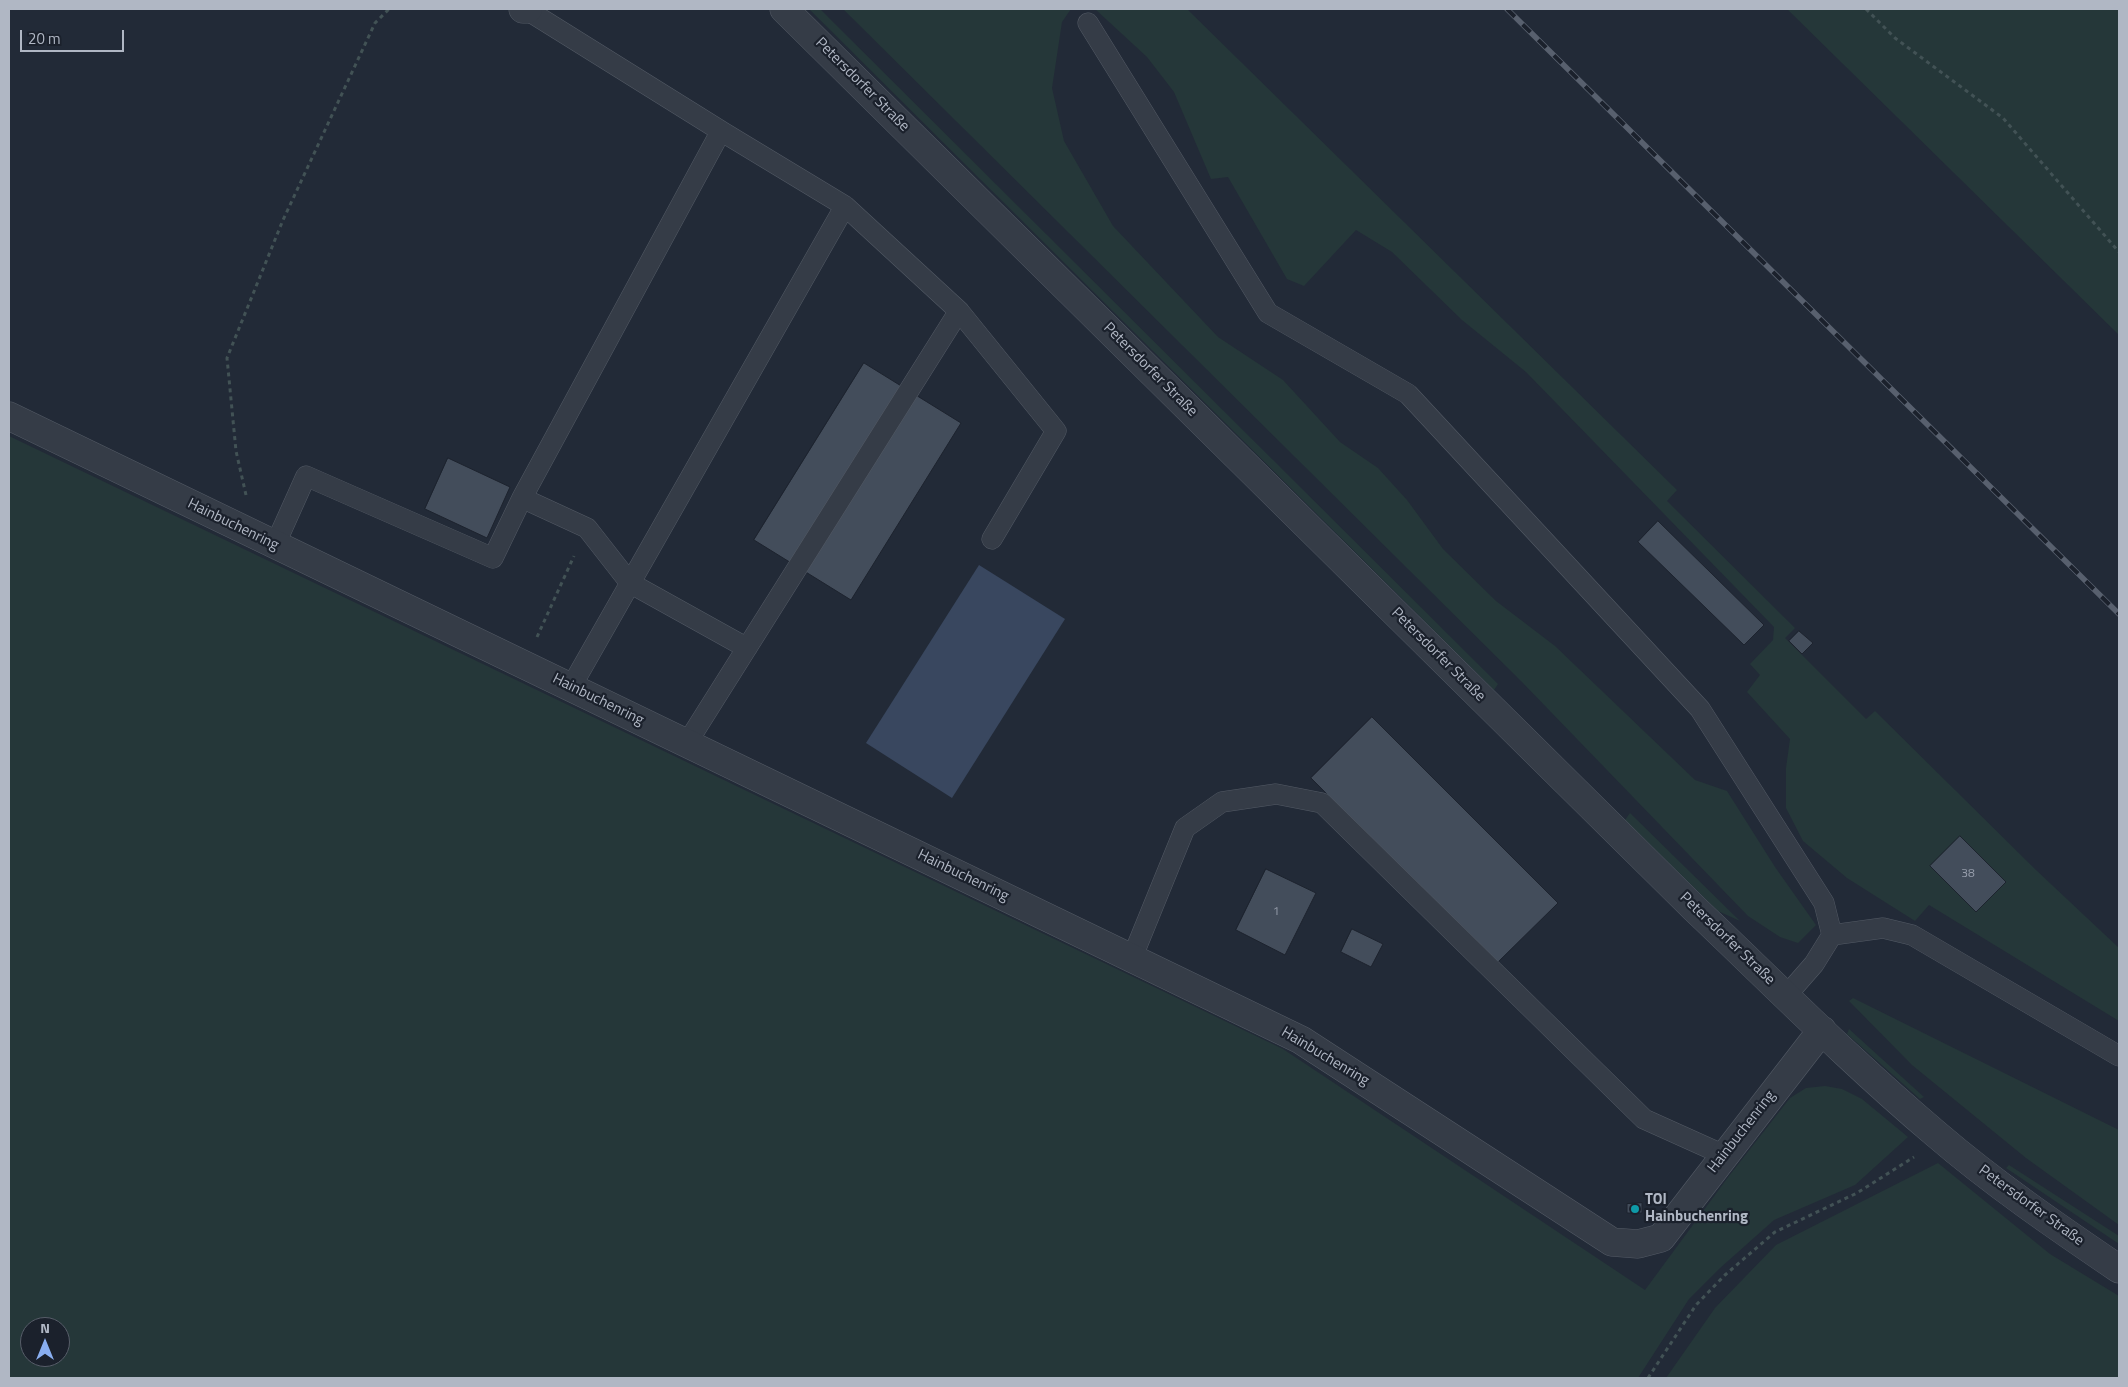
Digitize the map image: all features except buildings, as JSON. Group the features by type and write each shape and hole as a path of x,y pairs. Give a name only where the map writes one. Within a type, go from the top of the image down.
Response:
{"street":[{"name":"Petersdorfer Straße","path":"784,9 1674,888 1822,1030 1936,1135 2052,1224 2119,1269"},
{"name":"Hainbuchenring","path":"9,416 1301,1040 1612,1242 1638,1244 1661,1238 1822,1030"}],"lane":[{"path":"526,9 845,206 959,311 1056,431 992,539"},
{"path":"1088,23 1268,313 1408,394 1700,709 1824,903 1832,935 1814,964 1786,996"},
{"path":"275,545 306,476 493,558 522,498 721,131"},
{"path":"571,687 845,206"},
{"path":"687,743 959,311"},
{"path":"522,498 587,528 630,583 747,648"},
{"path":"1132,958 1185,828 1222,802 1276,794 1322,803 1644,1119 1724,1155"},
{"path":"1832,935 1884,928 1912,935 2119,1056"}],"path":[{"path":"234,525 247,492 236,452 227,358 284,220 376,23 389,9"},
{"path":"1866,9 1895,38 2003,118 2119,252"},
{"path":"545,620 587,528"},
{"path":"1648,1378 1696,1305 1725,1275 1774,1232 1857,1193 1922,1152 1936,1135"}],"shaded area":[{"path":"809,9 820,9 1498,684 1494,690"},
{"path":"843,9 1071,9 1062,22 1052,88 1064,141 1113,226 1218,337 1283,380 1340,442 1378,468 1407,500 1443,549 1496,601 1555,646 1695,780 1727,791 1775,867 1816,925 1798,943 1780,937 1748,916 1521,681"},
{"path":"1095,9 1187,9 1677,490 1667,501 1795,628 1785,638 1866,719 1875,711 2036,870 2119,948 2119,1021 1929,905 1915,921 1847,878 1803,841 1786,808 1786,768 1790,739 1747,692 1760,675 1750,664 1773,640 1774,627 1526,372 1462,320 1392,252 1356,230 1304,286 1287,279 1228,177 1211,179 1174,92 1147,57"},
{"path":"1787,9 2119,9 2119,335"},
{"path":"9,436 1283,1049 1645,1290 1729,1176 1790,1098 1806,1088 1825,1086 1842,1089 1862,1099 1908,1137 1855,1185 1774,1220 1719,1269 1689,1299 1638,1378 9,1378"},
{"path":"1630,813 1740,921 1718,911 1625,820"},
{"path":"1853,998 2119,1130 2119,1225 2026,1158 1912,1065 1849,1001"},
{"path":"1849,1029 1924,1097 1920,1099 1847,1034"},
{"path":"1938,1163 2050,1254 2119,1296 2119,1378 1666,1378 1715,1308 1776,1245"},
{"path":"2009,1165 2119,1236 2119,1244 2006,1168"}],"water":[{"path":"979,565 1065,619 952,798 866,743"}],"railway":[{"path":"1507,9 2119,614"}],"place":[{"name":"TOI Hainbuchenring","path":"1635,1209"}]}
